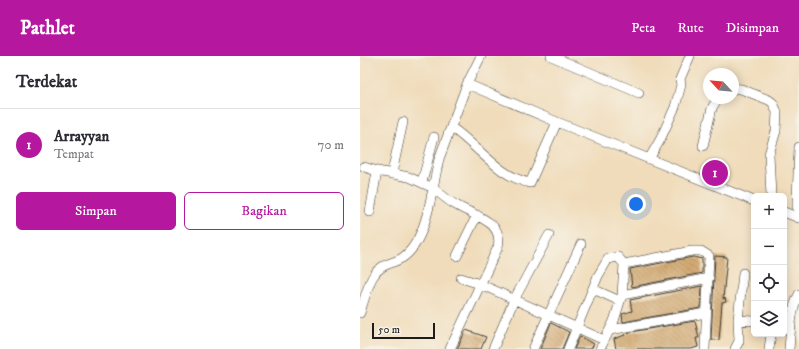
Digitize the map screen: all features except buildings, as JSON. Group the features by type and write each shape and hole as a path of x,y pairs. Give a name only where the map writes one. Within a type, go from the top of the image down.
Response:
{"street":[{"path":"360,312 372,277 383,264 403,257 411,249 426,220 439,159 452,128 467,84 480,56"},
{"path":"551,56 639,92"},
{"path":"649,159 660,140 675,107 680,79 690,56"},
{"path":"467,84 557,122 751,200"},
{"path":"739,89 769,100 773,104 776,112 776,130 769,154 771,193"},
{"path":"703,146 712,108 714,104"},
{"path":"392,173 403,122"},
{"path":"452,128 472,143 502,170 530,183 557,122"},
{"path":"422,182 434,137"},
{"path":"799,147 797,201 799,209"},
{"path":"364,167 410,177 422,182 433,188 455,205 477,215 496,229 500,240 498,248 450,349"},
{"path":"370,212 377,171"},
{"path":"787,213 799,218"},
{"path":"457,256 477,215"},
{"path":"493,349 514,300 549,236"},
{"path":"533,349 582,244"},
{"path":"624,264 692,250 701,251 709,256 705,349"},
{"path":"568,349 593,289 608,260 618,257 624,264 621,298 610,330 600,349"},
{"path":"735,349 739,340 738,320 743,273"},
{"path":"461,278 480,284 604,340"},
{"path":"593,289 621,298 709,278"},
{"path":"789,349 788,323 792,308 799,295"},
{"path":"610,330 706,313"},
{"path":"738,320 751,321"},
{"path":"769,349 771,337"}],"place":[{"name":"Arrayyan","path":"715,173"}]}
